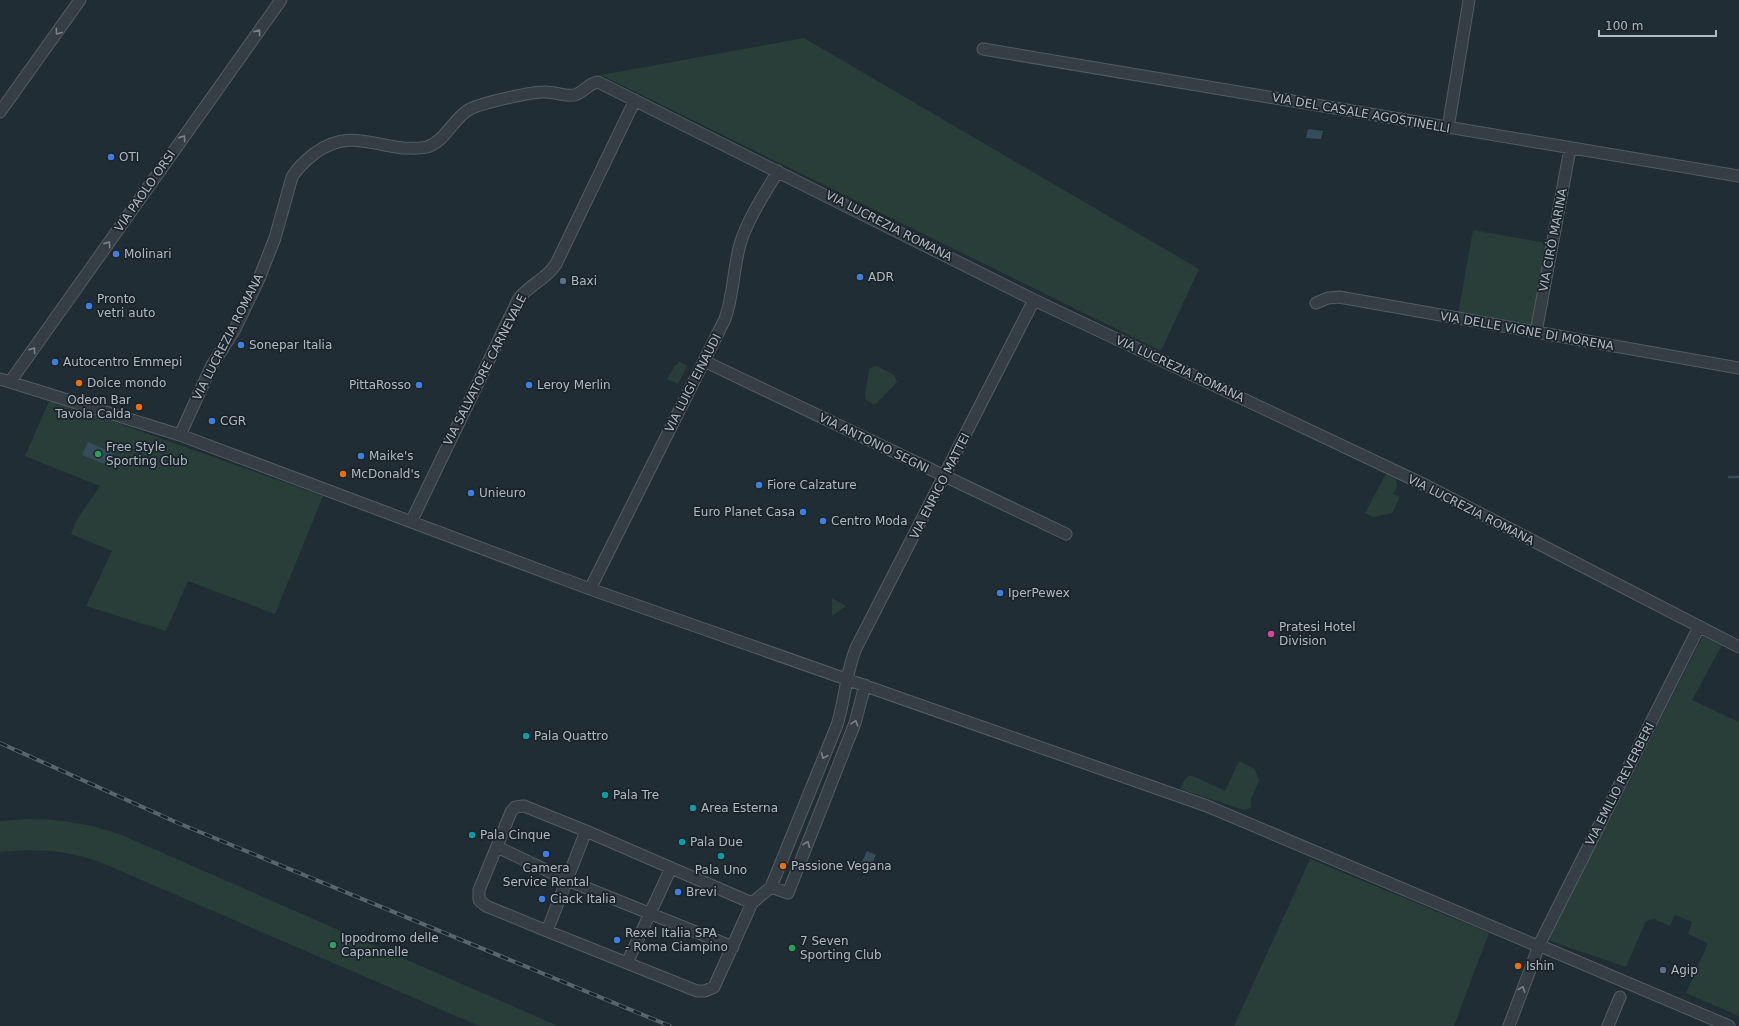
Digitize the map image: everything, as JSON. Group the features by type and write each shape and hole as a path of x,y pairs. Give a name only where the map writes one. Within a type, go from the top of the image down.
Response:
{"street":[{"path":"0,112 80,0"},
{"name":"VIA PAOLO ORSI","path":"5,381 281,0"},
{"path":"1448,128 1469,0"},
{"name":"VIA DEL CASALE AGOSTINELLI","path":"983,49 1739,176"},
{"name":"VIA LUCREZIA ROMANA","path":"180,435 212,365 234,331 258,281 275,238 292,177 301,166 320,150 336,142 348,139 402,148 426,147 437,142 461,116 474,108 540,92 575,95 596,82 778,171 1034,300 1424,485 1739,647"},
{"name":"VIA SALVATORE CARNEVALE","path":"411,522 518,300 527,289 548,274 556,264 635,100"},
{"name":"VIA CIRÒ MARINA","path":"1536,332 1570,148"},
{"name":"VIA LUIGI EINAUDI","path":"590,589 728,311 739,248 743,235 778,171"},
{"name":"VIA DELLE VIGNE DI MORENA","path":"1316,303 1328,298 1336,297 1739,368"},
{"name":"VIA ENRICO MATTEI","path":"771,887 837,725 856,648 945,477 1034,300"},
{"name":"VIA ANTONIO SEGNI","path":"704,361 1066,534"},
{"path":"5,381 180,435 590,589 848,676 865,685 1207,806 1729,1026"},
{"name":"VIA EMILIO REVERBERI","path":"1509,1026 1538,946 1699,627"},
{"path":"752,903 586,831 527,807 520,806 511,812 478,892 479,900 486,906 697,991 705,991 712,988 716,984 752,903 771,887 788,893 855,723 865,685"},
{"path":"547,931 586,831"},
{"path":"497,847 567,880 732,947"},
{"path":"627,963 672,868"},
{"path":"1608,1026 1620,997"}],"green space":[{"path":"804,38 1199,269 1161,351 601,75"},
{"path":"1473,230 1546,243 1531,327 1458,314"},
{"path":"679,361 687,366 678,384 667,379"},
{"path":"877,366 894,375 897,382 877,403 873,404 866,400 865,395 869,369"},
{"path":"50,399 323,496 275,614 188,581 166,631 86,606 112,551 71,534 76,521 100,486 25,456"},
{"path":"1386,474 1396,479 1397,487 1393,494 1400,497 1392,513 1373,517 1365,513"},
{"path":"832,598 846,606 832,616"},
{"path":"1703,636 1722,645 1692,700 1739,722 1739,1016 1686,993 1708,943 1688,934 1692,922 1675,915 1670,926 1654,919 1646,921 1626,967 1547,940"},
{"path":"1239,761 1255,769 1259,781 1251,799 1251,808 1244,810 1180,789 1185,779 1189,776 1193,776 1225,791"},
{"name":"Ippodromo delle Capannelle","path":"28,819 77,823 100,828 124,836 558,1026 479,1026 100,862 76,855 51,851 25,850 0,852 0,821"},
{"path":"1310,859 1489,933 1454,1026 1234,1026"}],"water":[{"path":"1308,129 1323,131 1321,139 1306,138"},
{"name":"Free Style Sporting Club","path":"88,442 114,453 109,466 82,455"},
{"path":"867,851 876,855 869,870 860,866"}],"waterway":[{"path":"1729,477 1739,477"}],"railway":[{"path":"0,743 178,823 670,1026"}],"place":[{"name":"OTI","path":"111,157"},
{"name":"Molinari","path":"116,254"},
{"name":"ADR","path":"860,277"},
{"name":"Baxi","path":"563,281"},
{"name":"Pronto vetri auto","path":"89,306"},
{"name":"Sonepar Italia","path":"241,345"},
{"name":"Autocentro Emmepi","path":"55,362"},
{"name":"Dolce mondo","path":"79,383"},
{"name":"PittaRosso","path":"419,385"},
{"name":"Leroy Merlin","path":"529,385"},
{"name":"Odeon Bar Tavola Calda","path":"139,407"},
{"name":"CGR","path":"212,421"},
{"name":"Free Style Sporting Club","path":"98,454"},
{"name":"Maike's","path":"361,456"},
{"name":"McDonald's","path":"343,474"},
{"name":"Fiore Calzature","path":"759,485"},
{"name":"Unieuro","path":"471,493"},
{"name":"Euro Planet Casa","path":"803,512"},
{"name":"Centro Moda","path":"823,521"},
{"name":"IperPewex","path":"1000,593"},
{"name":"Pratesi Hotel Division","path":"1271,634"},
{"name":"Pala Quattro","path":"526,736"},
{"name":"Pala Tre","path":"605,795"},
{"name":"Area Esterna","path":"693,808"},
{"name":"Pala Cinque","path":"472,835"},
{"name":"Pala Due","path":"682,842"},
{"name":"Camera Service Rental","path":"546,854"},
{"name":"Pala Uno","path":"721,856"},
{"name":"Passione Vegana","path":"783,866"},
{"name":"Brevi","path":"678,892"},
{"name":"Ciack Italia","path":"542,899"},
{"name":"Rexel Italia SPA - Roma Ciampino","path":"617,940"},
{"name":"Ippodromo delle Capannelle","path":"333,945"},
{"name":"7 Seven Sporting Club","path":"792,948"},
{"name":"Ishin","path":"1518,966"},
{"name":"Agip","path":"1663,970"}]}
